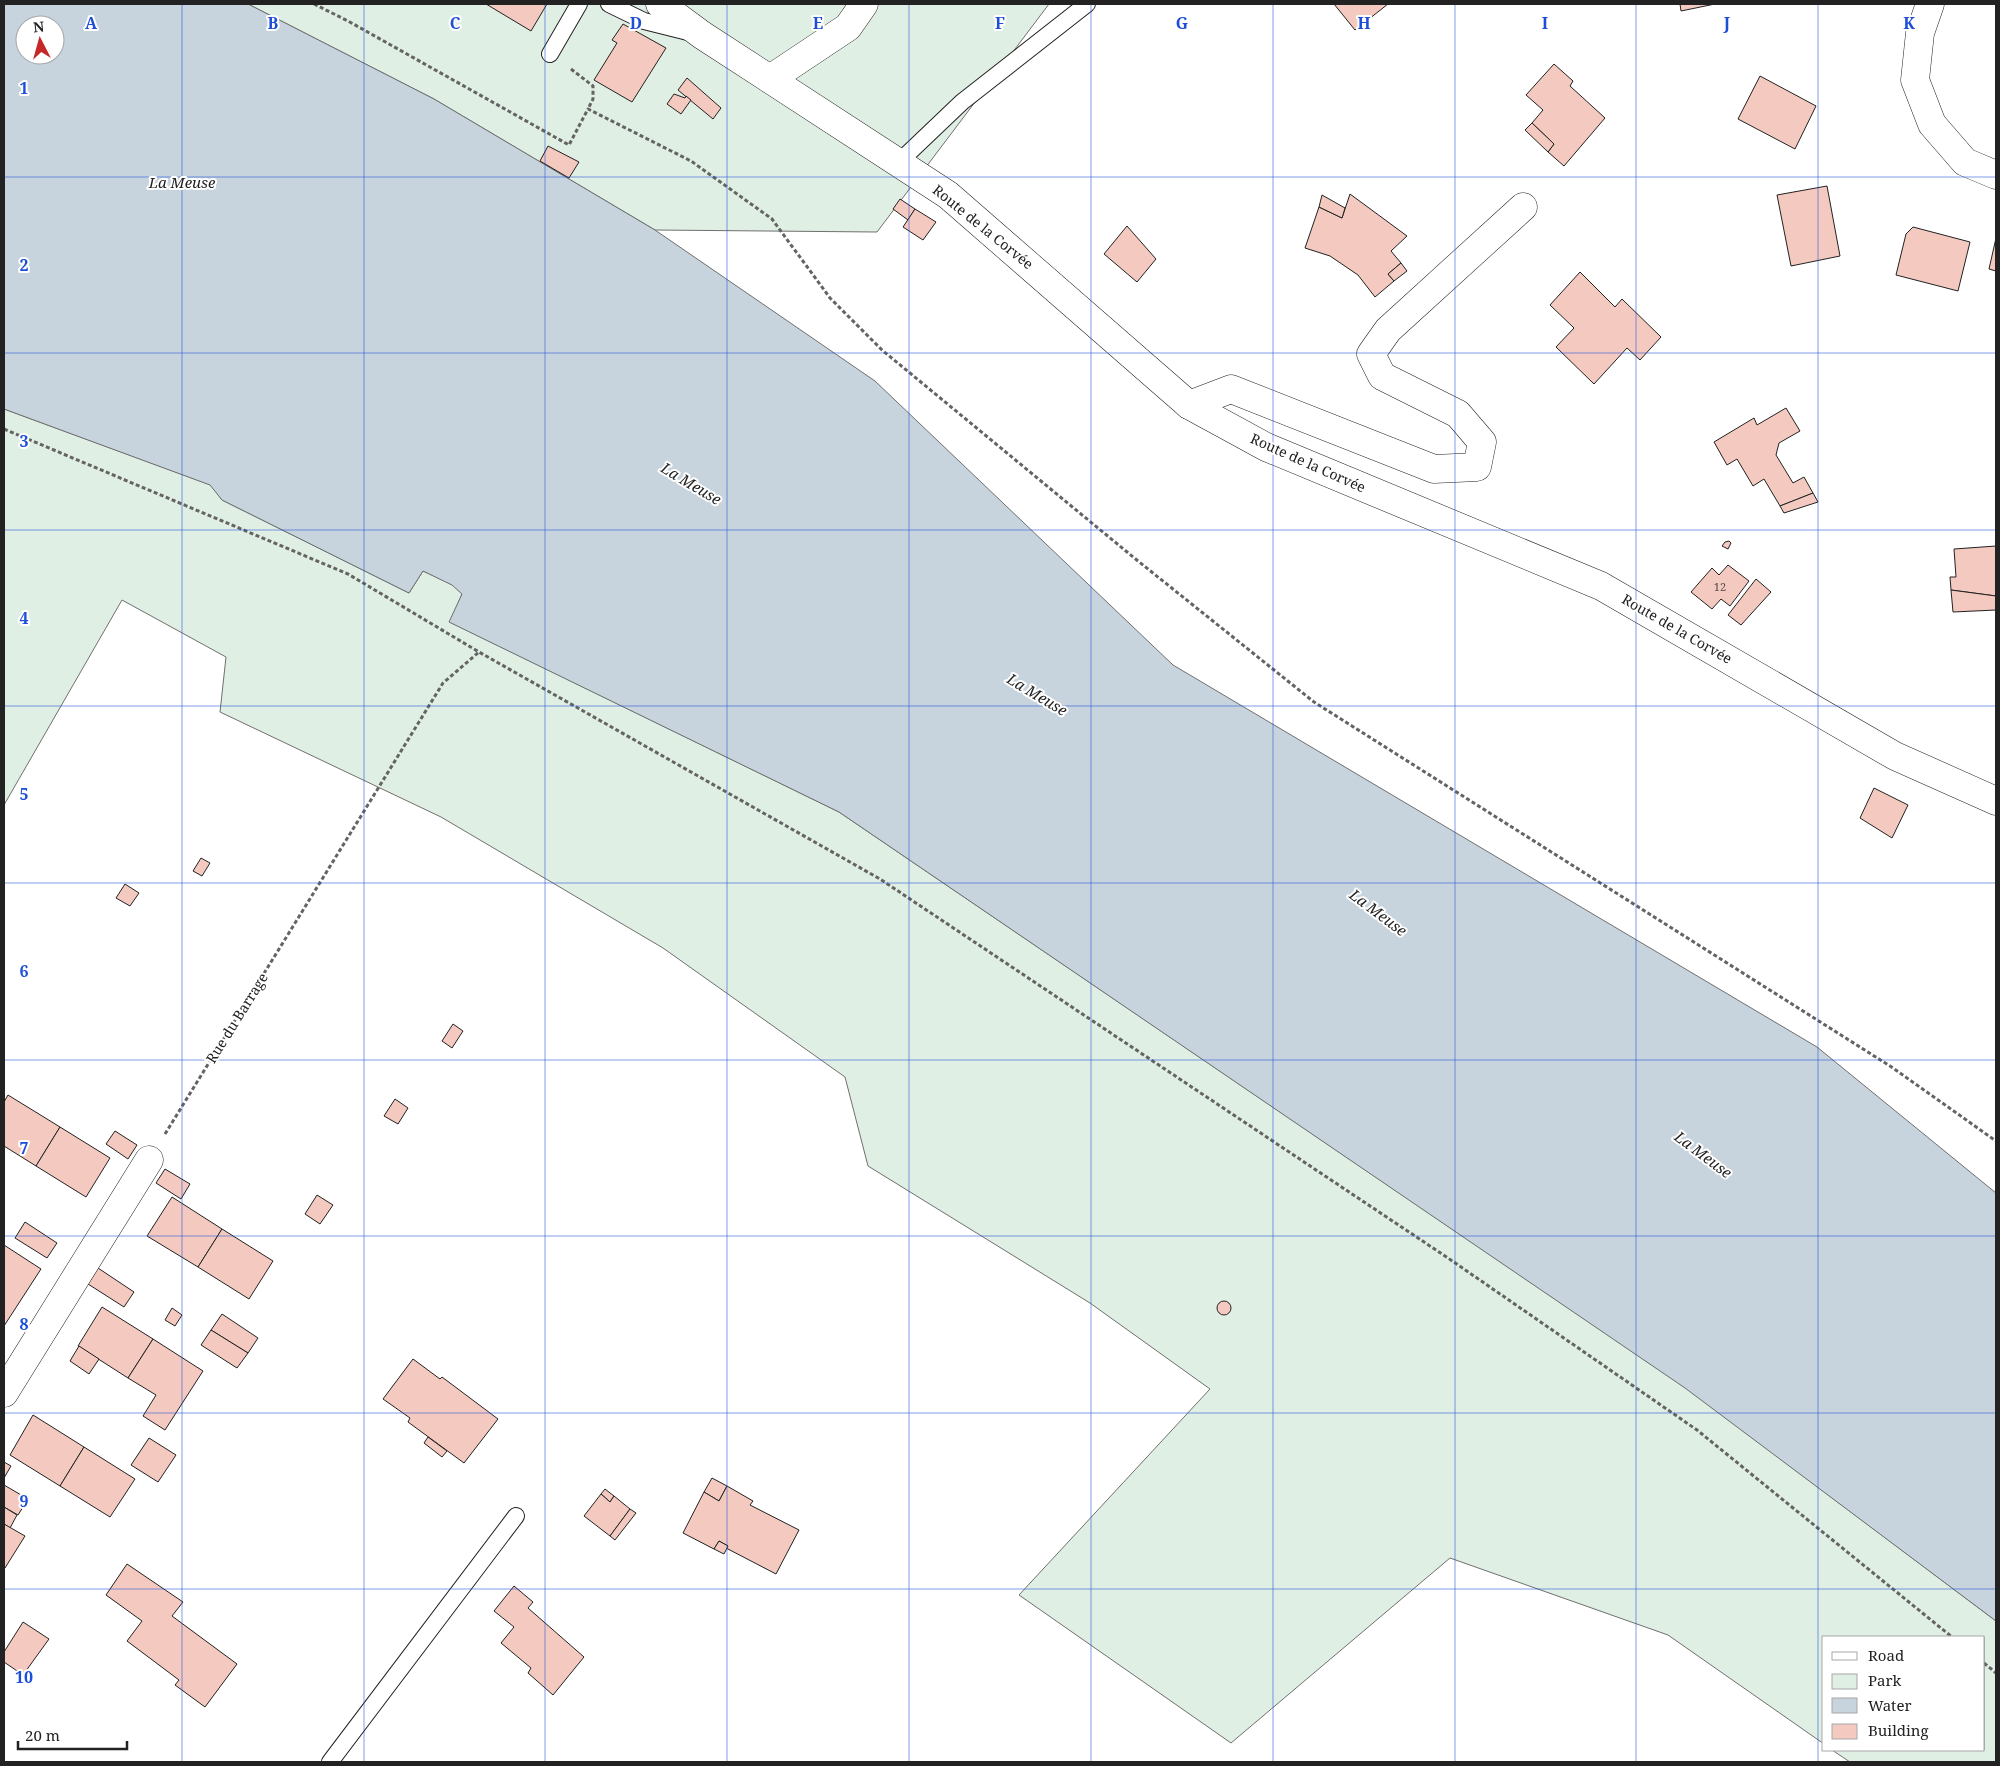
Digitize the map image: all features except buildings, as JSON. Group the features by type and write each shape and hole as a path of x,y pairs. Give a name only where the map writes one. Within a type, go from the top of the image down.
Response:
{"street":[{"name":"Route de la Corvée","path":"660,4 702,35 948,195 1190,405 1266,447 1601,586 1896,756 1996,801"},
{"path":"770,79 848,27 864,4"},
{"path":"1930,4 1920,33 1915,80 1932,124 1965,162 1996,176"},
{"path":"1190,405 1231,389 1434,469 1477,467 1482,442 1458,414 1382,376 1370,354 1388,330 1523,207"},
{"path":"4,1393 149,1160"}],"lane":[{"path":"550,54 579,4"},
{"path":"609,4 644,21 702,35"},
{"path":"898,163 962,102 1087,4"},
{"path":"330,1762 516,1516"}],"path":[{"path":"314,4 348,21 569,146 593,99 593,86 550,54"},
{"path":"588,109 691,161 772,218 830,298 882,350 1138,561 1314,702 1890,1066 1996,1141"},
{"path":"4,429 348,574 479,652 880,879 1415,1236 1697,1430 1951,1636"},
{"name":"Rue du Barrage","path":"149,1160 444,683 479,652"},
{"path":"1985,1664 1996,1673"}],"green space":[{"path":"248,4 1049,4 877,232 655,230 434,99"},
{"path":"4,409 211,485 222,500 409,593 423,571 453,585 462,594 450,622 839,812 1686,1388 1996,1621 1996,1762 1850,1762 1834,1751 1985,1751 1985,1636 1822,1636 1822,1743 1668,1635 1450,1558 1231,1743 1019,1595 1210,1389 1090,1303 868,1166 845,1077 663,948 441,817 220,712 226,657 122,600 4,805"}],"water":[{"name":"La Meuse","path":"4,4 248,4 434,99 655,230 875,381 1173,665 1817,1047 1996,1193 1996,1621 1685,1388 839,812 449,622 462,594 452,585 423,571 409,593 222,500 210,485 4,409"}]}
